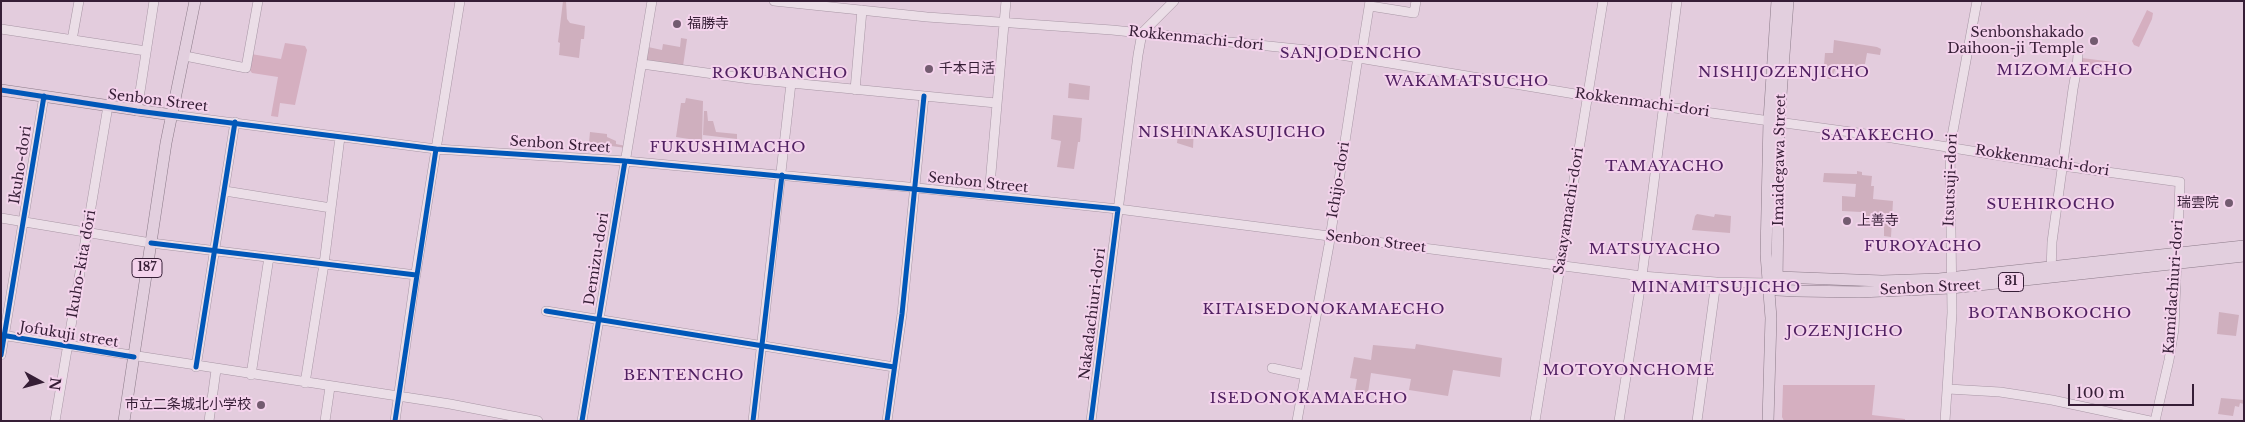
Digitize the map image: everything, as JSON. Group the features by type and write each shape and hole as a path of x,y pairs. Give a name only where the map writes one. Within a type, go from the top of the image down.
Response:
{"main road":[{"name":"187","path":"124,421 172,115 195,1"},
{"name":"Imaidegawa Street","path":"1768,421 1771,318 1767,283 1777,1"},
{"name":"Imaidegawa Street","path":"1771,318 1778,277 1774,121 1788,1"},
{"name":"Senbon Street","path":"1,90 172,115"},
{"name":"Senbon Street","path":"2177,259 2244,246"},
{"name":"Senbon Street","path":"1777,290 1859,292 2177,259 2244,256"},
{"name":"Senbon Street","path":"1767,283 1778,277 1951,283"},
{"path":"1767,283 1777,290"}],"street":[{"path":"72,40 78,1"},
{"path":"137,111 154,1"},
{"path":"185,56 246,68 258,1"},
{"path":"395,421 460,1"},
{"name":"Demizu-dori","path":"582,421 652,1"},
{"name":"Rokkenmachi-dori","path":"774,1 878,12 1142,33 1359,57 1664,108 1774,121 2063,166 2180,182"},
{"path":"878,12 879,1"},
{"path":"989,196 1006,1"},
{"path":"1142,33 1174,1"},
{"path":"1370,4 1414,13 1416,1"},
{"name":"Sasayamachi-dori","path":"1535,421 1603,1"},
{"path":"1619,421 1642,276 1677,1"},
{"name":"Itsutsuji-dori","path":"1945,421 1948,389 1951,283 1950,147 1977,1"},
{"name":"Ichijo-dori","path":"1298,421 1359,57 1370,4"},
{"path":"856,90 862,10"},
{"path":"1,29 146,51"},
{"name":"Nakadachiuri-dori","path":"1091,421 1142,33"},
{"path":"2051,273 2063,166 2079,68 2078,55"},
{"path":"642,64 791,83 996,103"},
{"path":"753,421 791,83"},
{"name":"Ikuho-dori","path":"1,355 44,96"},
{"path":"887,421 924,96"},
{"name":"Ikuho-kita dōri","path":"55,421 108,106"},
{"name":"Senbon Street","path":"172,115 436,149 626,161 915,188 1118,209 1642,276 1716,282 1767,283"},
{"path":"196,367 235,122"},
{"path":"305,383 324,264 340,138"},
{"name":"Kamidachiuri-dori","path":"2155,421 2174,329 2180,182"},
{"path":"225,191 331,208"},
{"path":"1,218 151,243 416,276"},
{"path":"251,375 269,257"},
{"path":"1698,421 1716,282"},
{"path":"546,311 894,367"},
{"name":"Jofukuji street","path":"3,335 196,367 398,396 538,421"},
{"path":"1272,368 1305,375"},
{"path":"209,421 216,370"},
{"path":"325,421 330,387"},
{"path":"1948,389 2000,392 2052,400 2150,421"}],"shaded area":[{"path":"563,1 566,1 567,19 570,23 585,26 584,39 581,39 579,58 559,55 560,43 558,42"},
{"path":"2147,10 2153,13 2152,19 2139,47 2134,45 2132,41"},
{"path":"681,38 687,39 683,66 646,60 648,47 662,50 663,44 680,47"},
{"path":"1834,40 1877,47 1881,49 1880,55 1867,53 1865,64 1862,64 1859,74 1852,70 1836,68 1831,79 1823,78 1825,53 1833,53"},
{"path":"285,43 305,46 307,50 295,105 280,103 278,117 271,116 278,77 252,73 249,69 251,54 281,59"},
{"path":"2082,58 2121,63 2120,71 2081,66"},
{"path":"1069,83 1090,86 1089,100 1068,98"},
{"path":"686,98 703,101 702,141 676,137 681,103 685,103"},
{"path":"704,111 707,111 708,121 713,121 716,132 737,134 737,139 703,135"},
{"path":"1053,115 1082,118 1080,142 1078,142 1074,169 1057,167 1061,141 1051,139"},
{"path":"1179,126 1194,128 1193,148 1177,143"},
{"path":"590,132 607,134 607,137 616,141 616,144 626,146 626,148 589,143"},
{"path":"1857,171 1862,172 1862,175 1872,176 1871,186 1874,186 1873,199 1893,201 1891,237 1884,236 1884,228 1861,227 1861,212 1842,211 1842,196 1855,197 1856,184 1823,182 1824,173 1857,174"},
{"path":"1697,214 1714,217 1715,214 1731,216 1730,233 1692,230"},
{"path":"2219,312 2239,315 2236,336 2217,334"},
{"path":"1416,344 1502,358 1500,377 1453,370 1448,396 1409,390 1411,379 1371,373 1368,393 1355,391 1357,379 1350,378 1354,357 1371,360 1373,345 1415,349"},
{"path":"1783,385 1875,385 1872,415 1905,419 1905,421 1784,421 1782,417"},
{"path":"2221,398 2244,400 2244,404 2240,403 2239,407 2235,406 2233,416 2218,414"}],"cycle path":[{"path":"1,90 137,111 436,149 625,161 1118,209 1091,421"},
{"path":"1,355 44,96"},
{"path":"887,421 902,314 924,96"},
{"path":"196,367 235,122"},
{"path":"395,421 436,149"},
{"path":"582,421 625,161"},
{"path":"753,421 782,175"},
{"path":"151,243 416,275"},
{"path":"546,311 894,367"},
{"path":"1,335 134,357"}],"place":[{"name":"福勝寺","path":"677,24"},
{"name":"Senbonshakado Daihoon-ji Temple","path":"2094,41"},
{"name":"千本日活","path":"929,69"},
{"name":"瑞雲院","path":"2229,203"},
{"name":"上善寺","path":"1847,221"},
{"name":"市立二条城北小学校","path":"261,405"}],"district":[{"name":"SANJODENCHO","path":"1351,54"},
{"name":"MIZOMAECHO","path":"2065,71"},
{"name":"NISHIJOZENJICHO","path":"1784,73"},
{"name":"ROKUBANCHO","path":"780,74"},
{"name":"WAKAMATSUCHO","path":"1467,82"},
{"name":"NISHINAKASUJICHO","path":"1232,133"},
{"name":"SATAKECHO","path":"1878,136"},
{"name":"FUKUSHIMACHO","path":"728,148"},
{"name":"TAMAYACHO","path":"1665,167"},
{"name":"SUEHIROCHO","path":"2051,205"},
{"name":"FUROYACHO","path":"1923,247"},
{"name":"MATSUYACHO","path":"1655,250"},
{"name":"MINAMITSUJICHO","path":"1716,288"},
{"name":"KITAISEDONOKAMAECHO","path":"1324,310"},
{"name":"BOTANBOKOCHO","path":"2050,314"},
{"name":"JOZENJICHO","path":"1845,332"},
{"name":"MOTOYONCHOME","path":"1629,371"},
{"name":"BENTENCHO","path":"684,376"},
{"name":"ISEDONOKAMAECHO","path":"1309,399"}]}
